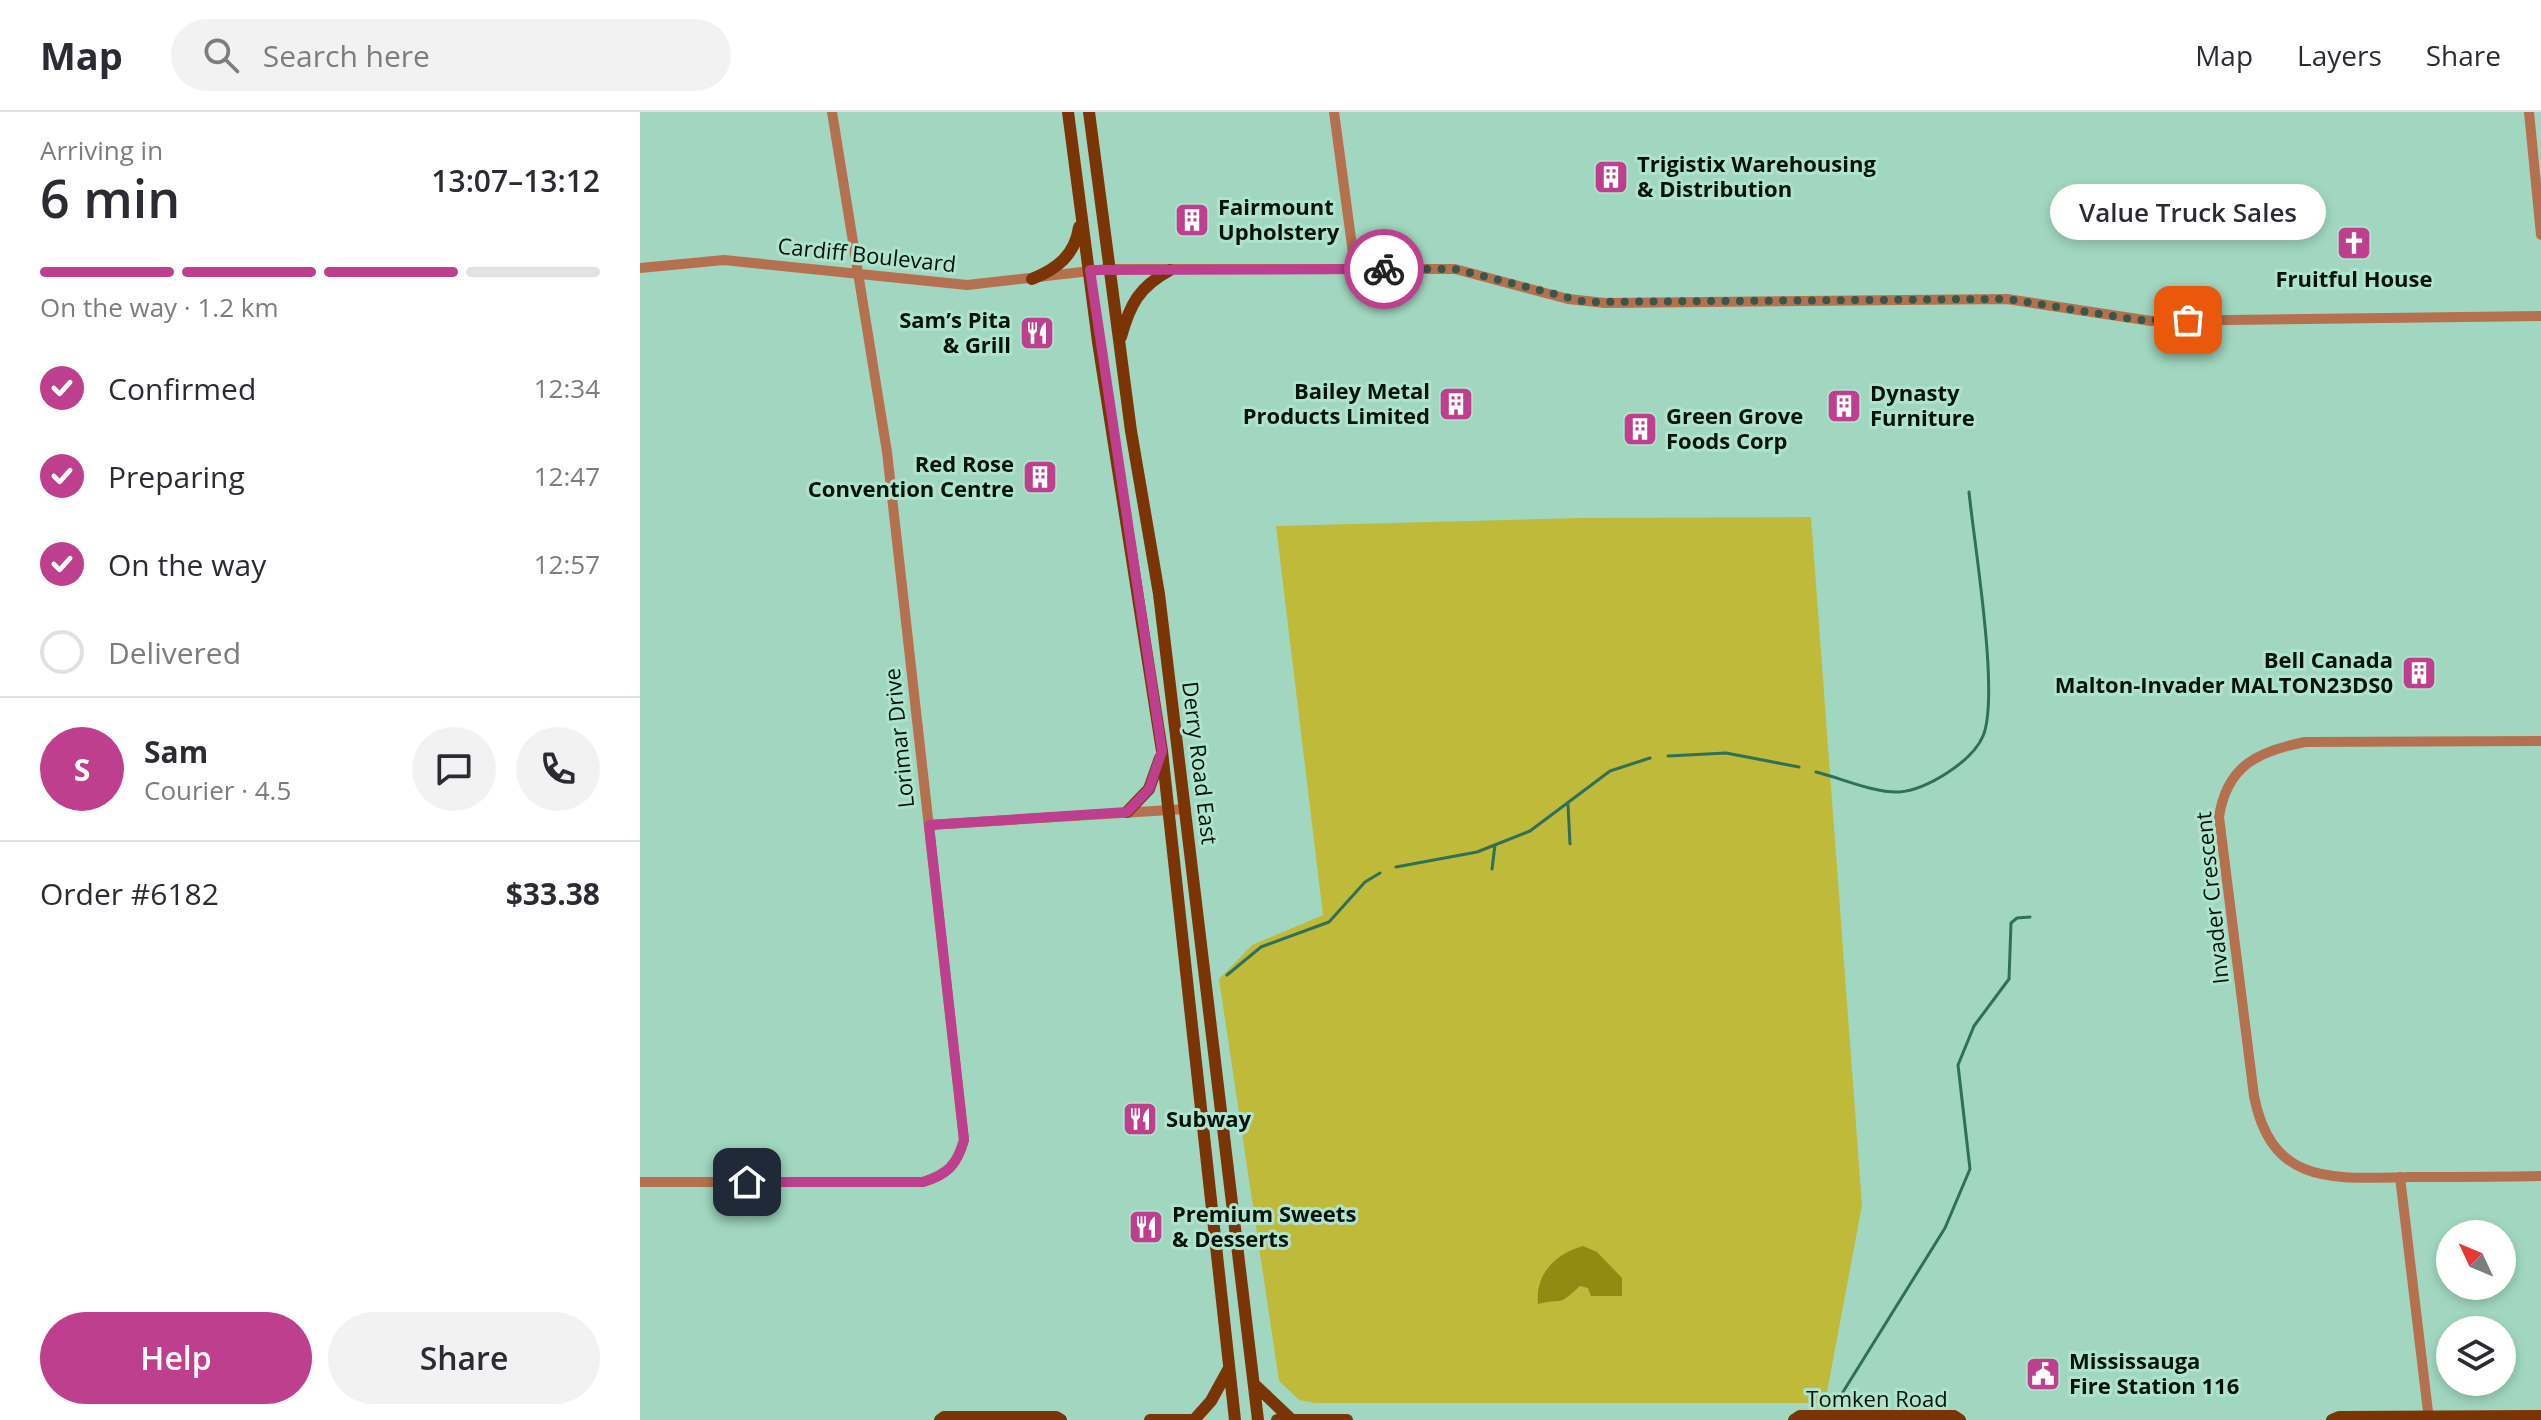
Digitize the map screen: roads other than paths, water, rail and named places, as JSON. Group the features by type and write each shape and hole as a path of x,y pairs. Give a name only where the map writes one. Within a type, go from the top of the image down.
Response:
{"main road":[{"name":"Derry Road East","path":"1068,112 1162,751 1235,1420"},
{"name":"Derry Road East","path":"1089,112 1108,269 1159,594 1258,1420"},
{"path":"1032,279 1050,272 1067,258 1077,238 1081,212"},
{"path":"1119,344 1134,297 1149,282 1170,270"},
{"path":"1127,812 1149,789 1162,751"},
{"path":"1150,1420 1194,1420 1211,1401 1228,1370"},
{"path":"1254,1384 1291,1419"},
{"name":"Tomken Road","path":"1794,1420 1800,1416 1954,1416 1960,1420"},
{"path":"2332,1420 2339,1417 2541,1416"},
{"path":"940,1420 1056,1417 1061,1420"},
{"path":"1277,1420 1347,1420"}],"street":[{"name":"Lorimar Drive","path":"640,1182 923,1182 948,1172 958,1162 964,1140 887,452 832,112"},
{"path":"1334,112 1355,268"},
{"path":"2529,112 2541,235"},
{"name":"Cardiff Boulevard","path":"640,268 724,260 945,284 1032,279 1108,269 1455,269 1568,299 1605,303 2007,299 2151,321 2541,316"},
{"name":"Invader Crescent","path":"2541,741 2305,742 2261,752 2244,766 2222,799 2219,817 2252,1081 2258,1120 2266,1137 2294,1164 2329,1178 2541,1176"},
{"path":"929,825 1186,809"},
{"path":"2400,1177 2428,1418"}],"waterway":[{"path":"1816,772 1879,790 1910,790 1935,780 1959,765 1983,736 1989,688 1969,492"},
{"path":"1668,756 1726,753 1799,767"},
{"path":"1396,867 1477,852 1530,831 1610,771 1650,758"},
{"path":"1568,805 1570,844"},
{"path":"1492,869 1495,845"},
{"path":"1227,975 1261,947 1329,922 1365,882 1380,873"},
{"path":"1838,1400 1945,1228 1970,1169 1958,1065 1974,1026 2009,979 2011,923 2017,918 2030,917"}],"place":[{"name":"Trigistix Warehousing & Distribution","path":"1611,177"},
{"name":"Fairmount Upholstery","path":"1192,220"},
{"name":"Fruitful House","path":"2354,243"},
{"name":"Value Truck Sales","path":"2188,320"},
{"name":"Sam’s Pita & Grill","path":"1037,333"},
{"name":"Bailey Metal Products Limited","path":"1456,404"},
{"name":"Dynasty Furniture","path":"1844,406"},
{"name":"Green Grove Foods Corp","path":"1640,429"},
{"name":"Red Rose Convention Centre","path":"1040,477"},
{"name":"Bell Canada Malton-Invader MALTON23DS0","path":"2419,673"},
{"name":"Subway","path":"1140,1119"},
{"name":"Premium Sweets & Desserts","path":"1146,1227"},
{"name":"Mississauga Fire Station 116","path":"2043,1374"}]}
